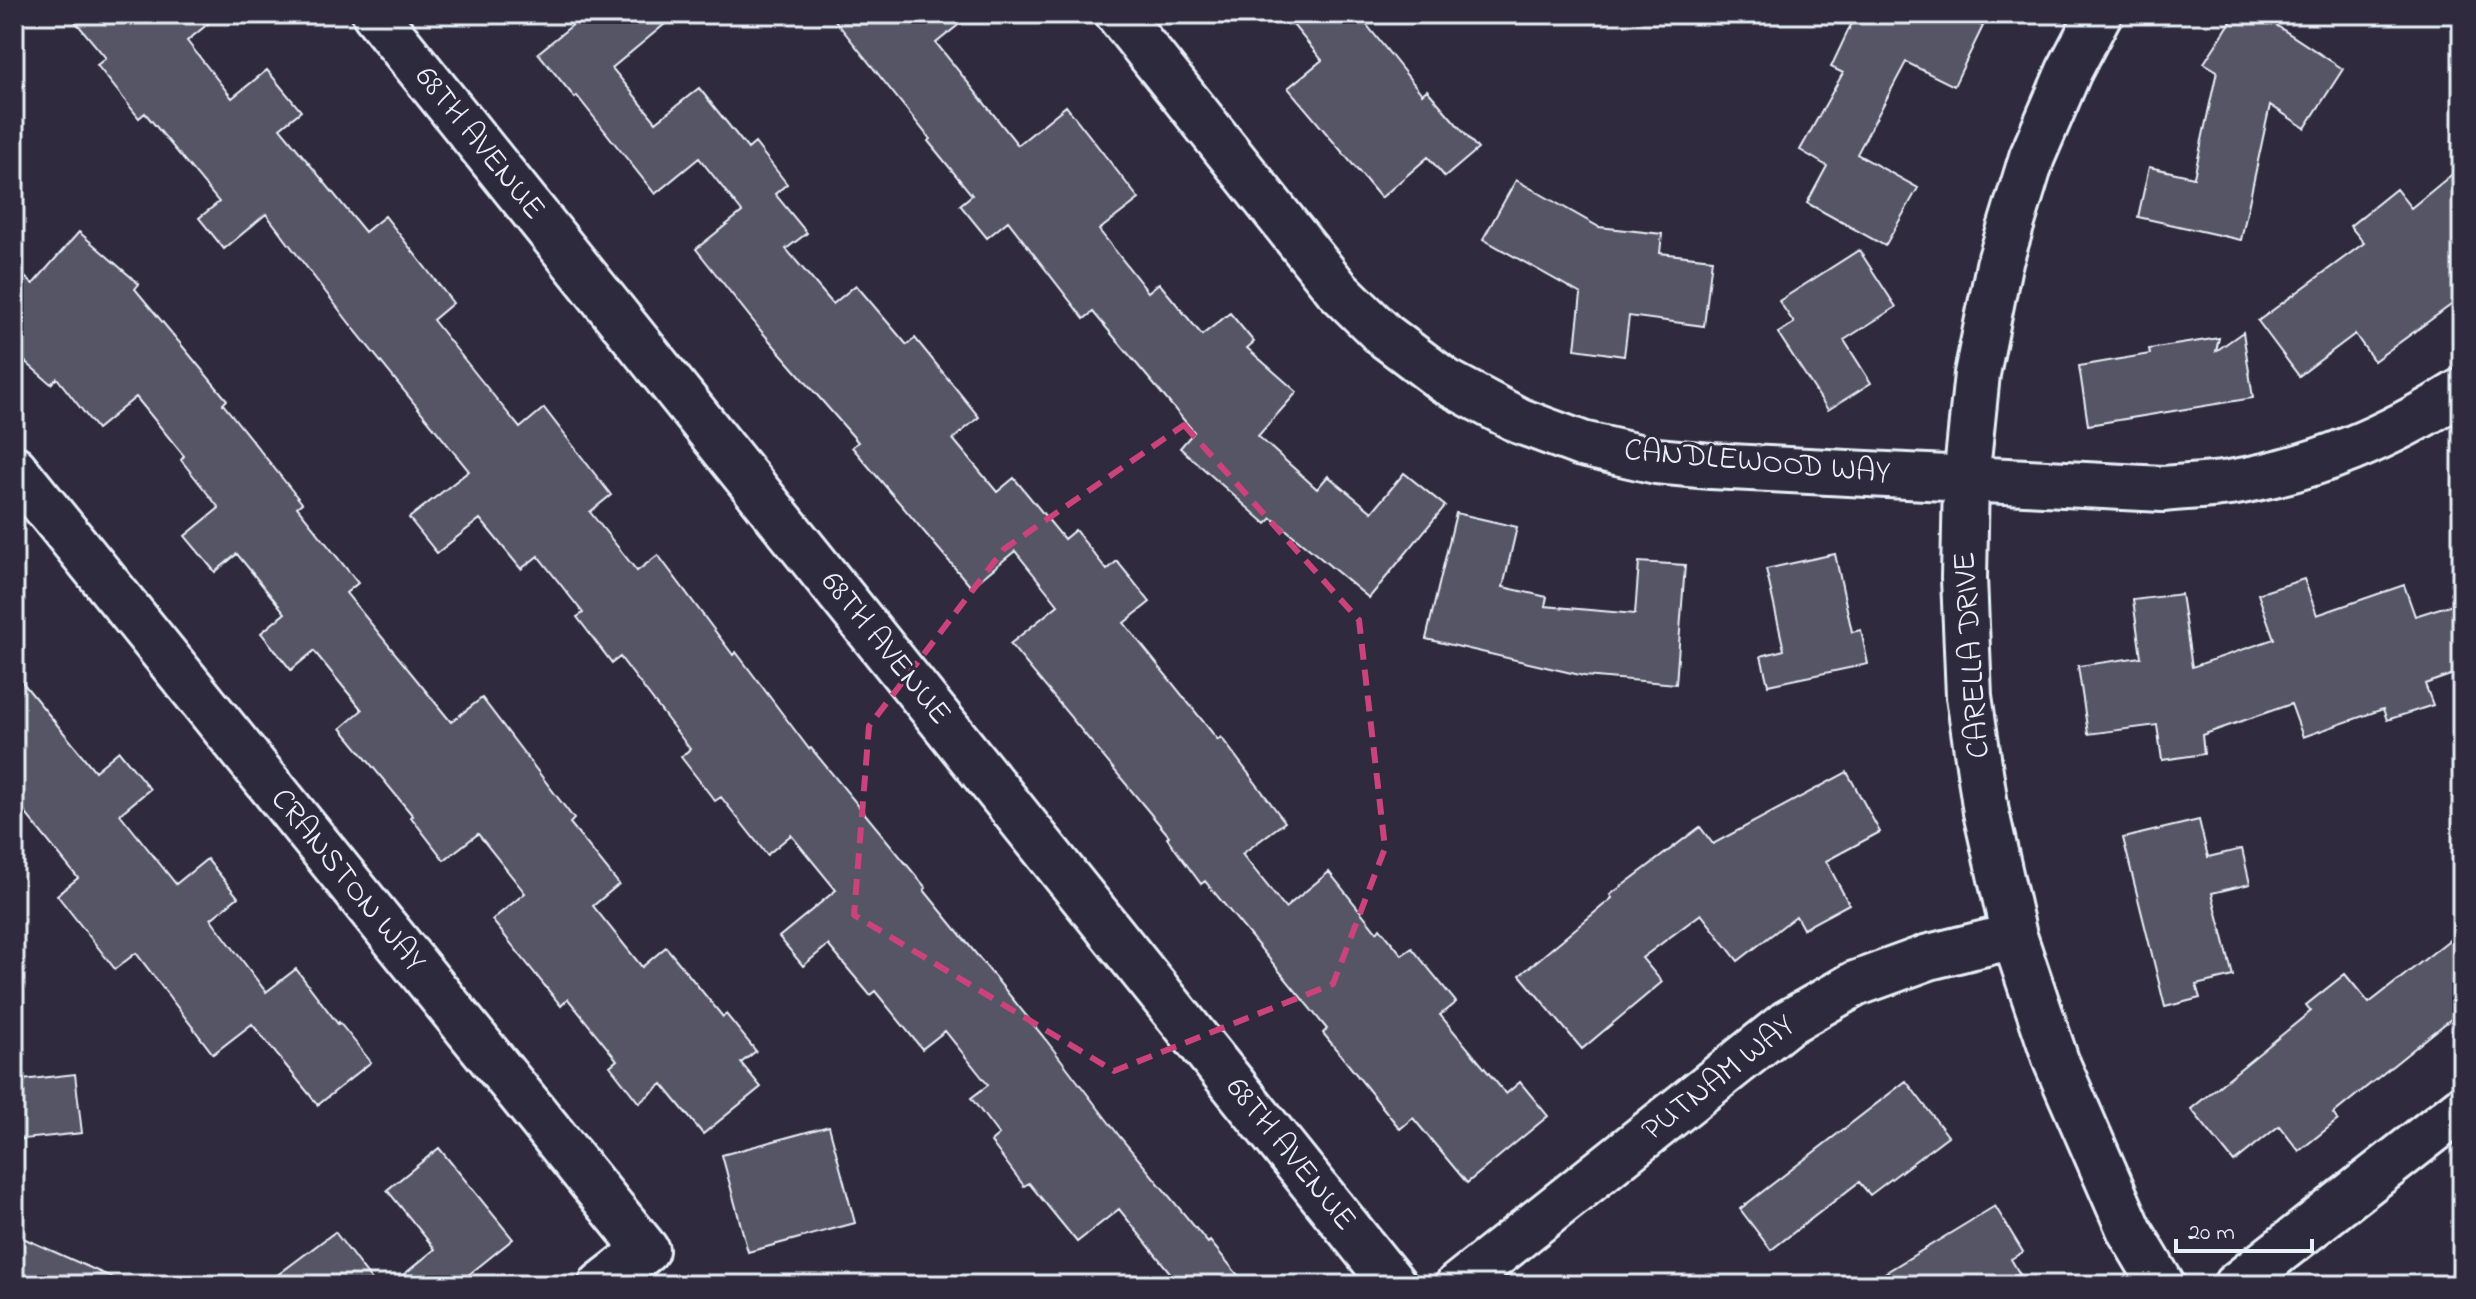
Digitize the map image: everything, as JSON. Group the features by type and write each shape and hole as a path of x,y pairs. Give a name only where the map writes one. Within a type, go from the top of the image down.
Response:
{"street":[{"name":"68TH AVENUE","path":"375,14 1394,1285"},
{"name":"CANDLEWOOD WAY","path":"1118,14 1337,289 1384,335 1445,381 1520,421 1582,444 1656,461 1711,466 2163,489 2229,483 2301,468 2364,446 2414,421 2462,391"},
{"name":"CARELLA DRIVE","path":"2099,14 2069,71 2032,157 1999,265 1977,374 1966,480 1964,578 1969,696 1986,812 2014,936 2056,1061 2130,1231 2162,1285"},
{"name":"CRANSTON WAY","path":"14,468 646,1250 601,1285"},
{"name":"PUTNAM WAY","path":"1458,1285 1787,1023 1855,984 1929,957 2014,936"},
{"path":"2236,1285 2462,1108"}],"highlighted area":[{"path":"1184,425 1359,620 1385,848 1333,984 1114,1071 854,915 869,726 1004,549"}],"building":[{"path":"69,14 220,14 187,41 232,98 267,70 301,111 280,128 365,232 385,216 453,303 433,320 480,379 520,428 544,408 611,495 590,512 637,571 658,555 733,655 736,652 809,749 926,888 924,890 1120,1137 1246,1285 1180,1285 1119,1209 1077,1242 1029,1183 1024,1186 991,1142 999,1135 971,1098 988,1085 945,1031 922,1049 875,991 870,995 828,945 803,966 779,937 836,890 791,835 767,855 721,797 715,801 681,757 690,749 620,657 612,663 577,617 583,613 538,556 521,569 480,519 437,553 409,518 469,471 266,214 224,249 199,218 219,202 145,113 139,118 97,65 106,58"},
{"path":"586,14 677,14 612,68 656,122 699,88 748,149 755,143 787,184 775,194 807,233 786,249 833,304 856,285 907,345 915,338 979,417 953,439 997,492 1014,478 1064,539 1075,530 1107,570 1117,561 1150,602 1124,623 1218,740 1221,737 1285,822 1242,854 1285,908 1329,872 1377,932 1380,928 1402,955 1412,948 1456,1002 1440,1015 1506,1094 1520,1082 1548,1116 1467,1183 1413,1118 1400,1129 1323,1033 1327,1029 1205,881 1201,884 1167,838 1169,836 1010,644 1058,605 1015,551 971,587 852,447 858,442 762,332 696,249 742,212 699,158 655,194 577,96 575,98 538,53"},
{"path":"830,14 972,14 936,43 1018,145 1066,106 1139,199 1099,230 1148,292 1159,283 1202,335 1230,313 1254,342 1247,348 1297,392 1258,436 1317,489 1328,476 1372,512 1404,473 1445,506 1369,598 1272,518 1266,524 1180,448 1194,432 1093,312 1084,319 1008,221 987,238 960,205 972,195"},
{"path":"1284,14 1358,14 1422,94 1427,90 1478,149 1445,177 1428,157 1381,198 1288,88 1322,60"},
{"path":"1856,14 1958,14 1983,26 1954,86 1906,62 1857,154 1918,188 1885,246 1807,203 1827,166 1800,150 1843,73 1831,67"},
{"path":"2236,14 2259,14 2343,69 2305,128 2270,105 2241,240 2138,217 2149,167 2194,177 2217,71 2204,63"},
{"path":"2462,166 2462,297 2374,361 2355,334 2299,376 2258,321 2364,243 2350,226 2396,189 2411,208"},
{"path":"1516,180 1599,227 1662,234 1660,253 1712,259 1704,326 1629,316 1624,356 1575,349 1581,294 1483,239"},
{"path":"79,232 139,284 135,289 227,400 223,404 302,503 297,507 358,583 346,593 451,722 482,698 574,819 570,823 619,884 593,906 642,967 666,947 723,1017 726,1014 756,1051 741,1063 761,1087 703,1134 662,1084 639,1103 610,1066 617,1060 568,999 561,1006 492,920 525,893 478,834 444,860 413,816 341,728 362,710 314,651 291,670 261,633 285,613 237,554 215,572 185,536 219,508 181,460 184,456 136,397 97,429 57,378 51,384 14,352 14,268 33,284"},
{"path":"1859,250 1896,307 1844,340 1871,383 1828,410 1778,333 1794,323 1779,301"},
{"path":"2243,332 2253,398 2088,425 2079,366 2150,354 2149,349 2219,338 2216,351"},
{"path":"1456,513 1517,527 1503,587 1547,597 1545,606 1635,614 1639,562 1685,565 1676,684 1584,676 1426,639"},
{"path":"1835,554 1852,632 1861,630 1868,664 1768,685 1761,656 1784,650 1766,569"},
{"path":"2304,579 2317,615 2404,585 2415,616 2456,603 2462,622 2462,671 2425,684 2433,705 2387,720 2383,709 2303,737 2291,704 2202,735 2204,754 2162,760 2157,725 2088,734 2078,666 2141,657 2133,600 2181,594 2192,667 2274,639 2258,594"},
{"path":"14,672 95,771 119,751 150,789 120,814 176,884 207,859 238,897 211,919 266,992 296,969 371,1062 318,1105 252,1024 213,1054 136,953 115,969 57,895 78,878 14,799"},
{"path":"1847,772 1880,832 1826,861 1849,904 1803,929 1796,916 1738,961 1701,914 1642,958 1662,982 1582,1049 1520,975 1612,898 1610,895 1700,827 1713,844"},
{"path":"2199,820 2208,857 2242,849 2250,884 2212,893 2233,976 2196,985 2200,998 2165,1007 2123,838"},
{"path":"2462,930 2462,1010 2333,1114 2338,1120 2299,1151 2279,1126 2234,1162 2191,1109 2311,1011 2306,1005 2345,974 2369,1003"},
{"path":"75,1074 82,1133 14,1140 14,1081"},
{"path":"1906,1081 1948,1136 1870,1195 1859,1182 1771,1250 1740,1209"},
{"path":"829,1126 855,1223 748,1252 722,1155"},
{"path":"439,1148 513,1239 456,1285 391,1285 435,1249 387,1190"},
{"path":"1995,1206 2023,1252 2011,1259 2026,1285 1865,1285"},
{"path":"335,1232 375,1285 264,1285"},
{"path":"14,1234 129,1285 14,1285"}]}
